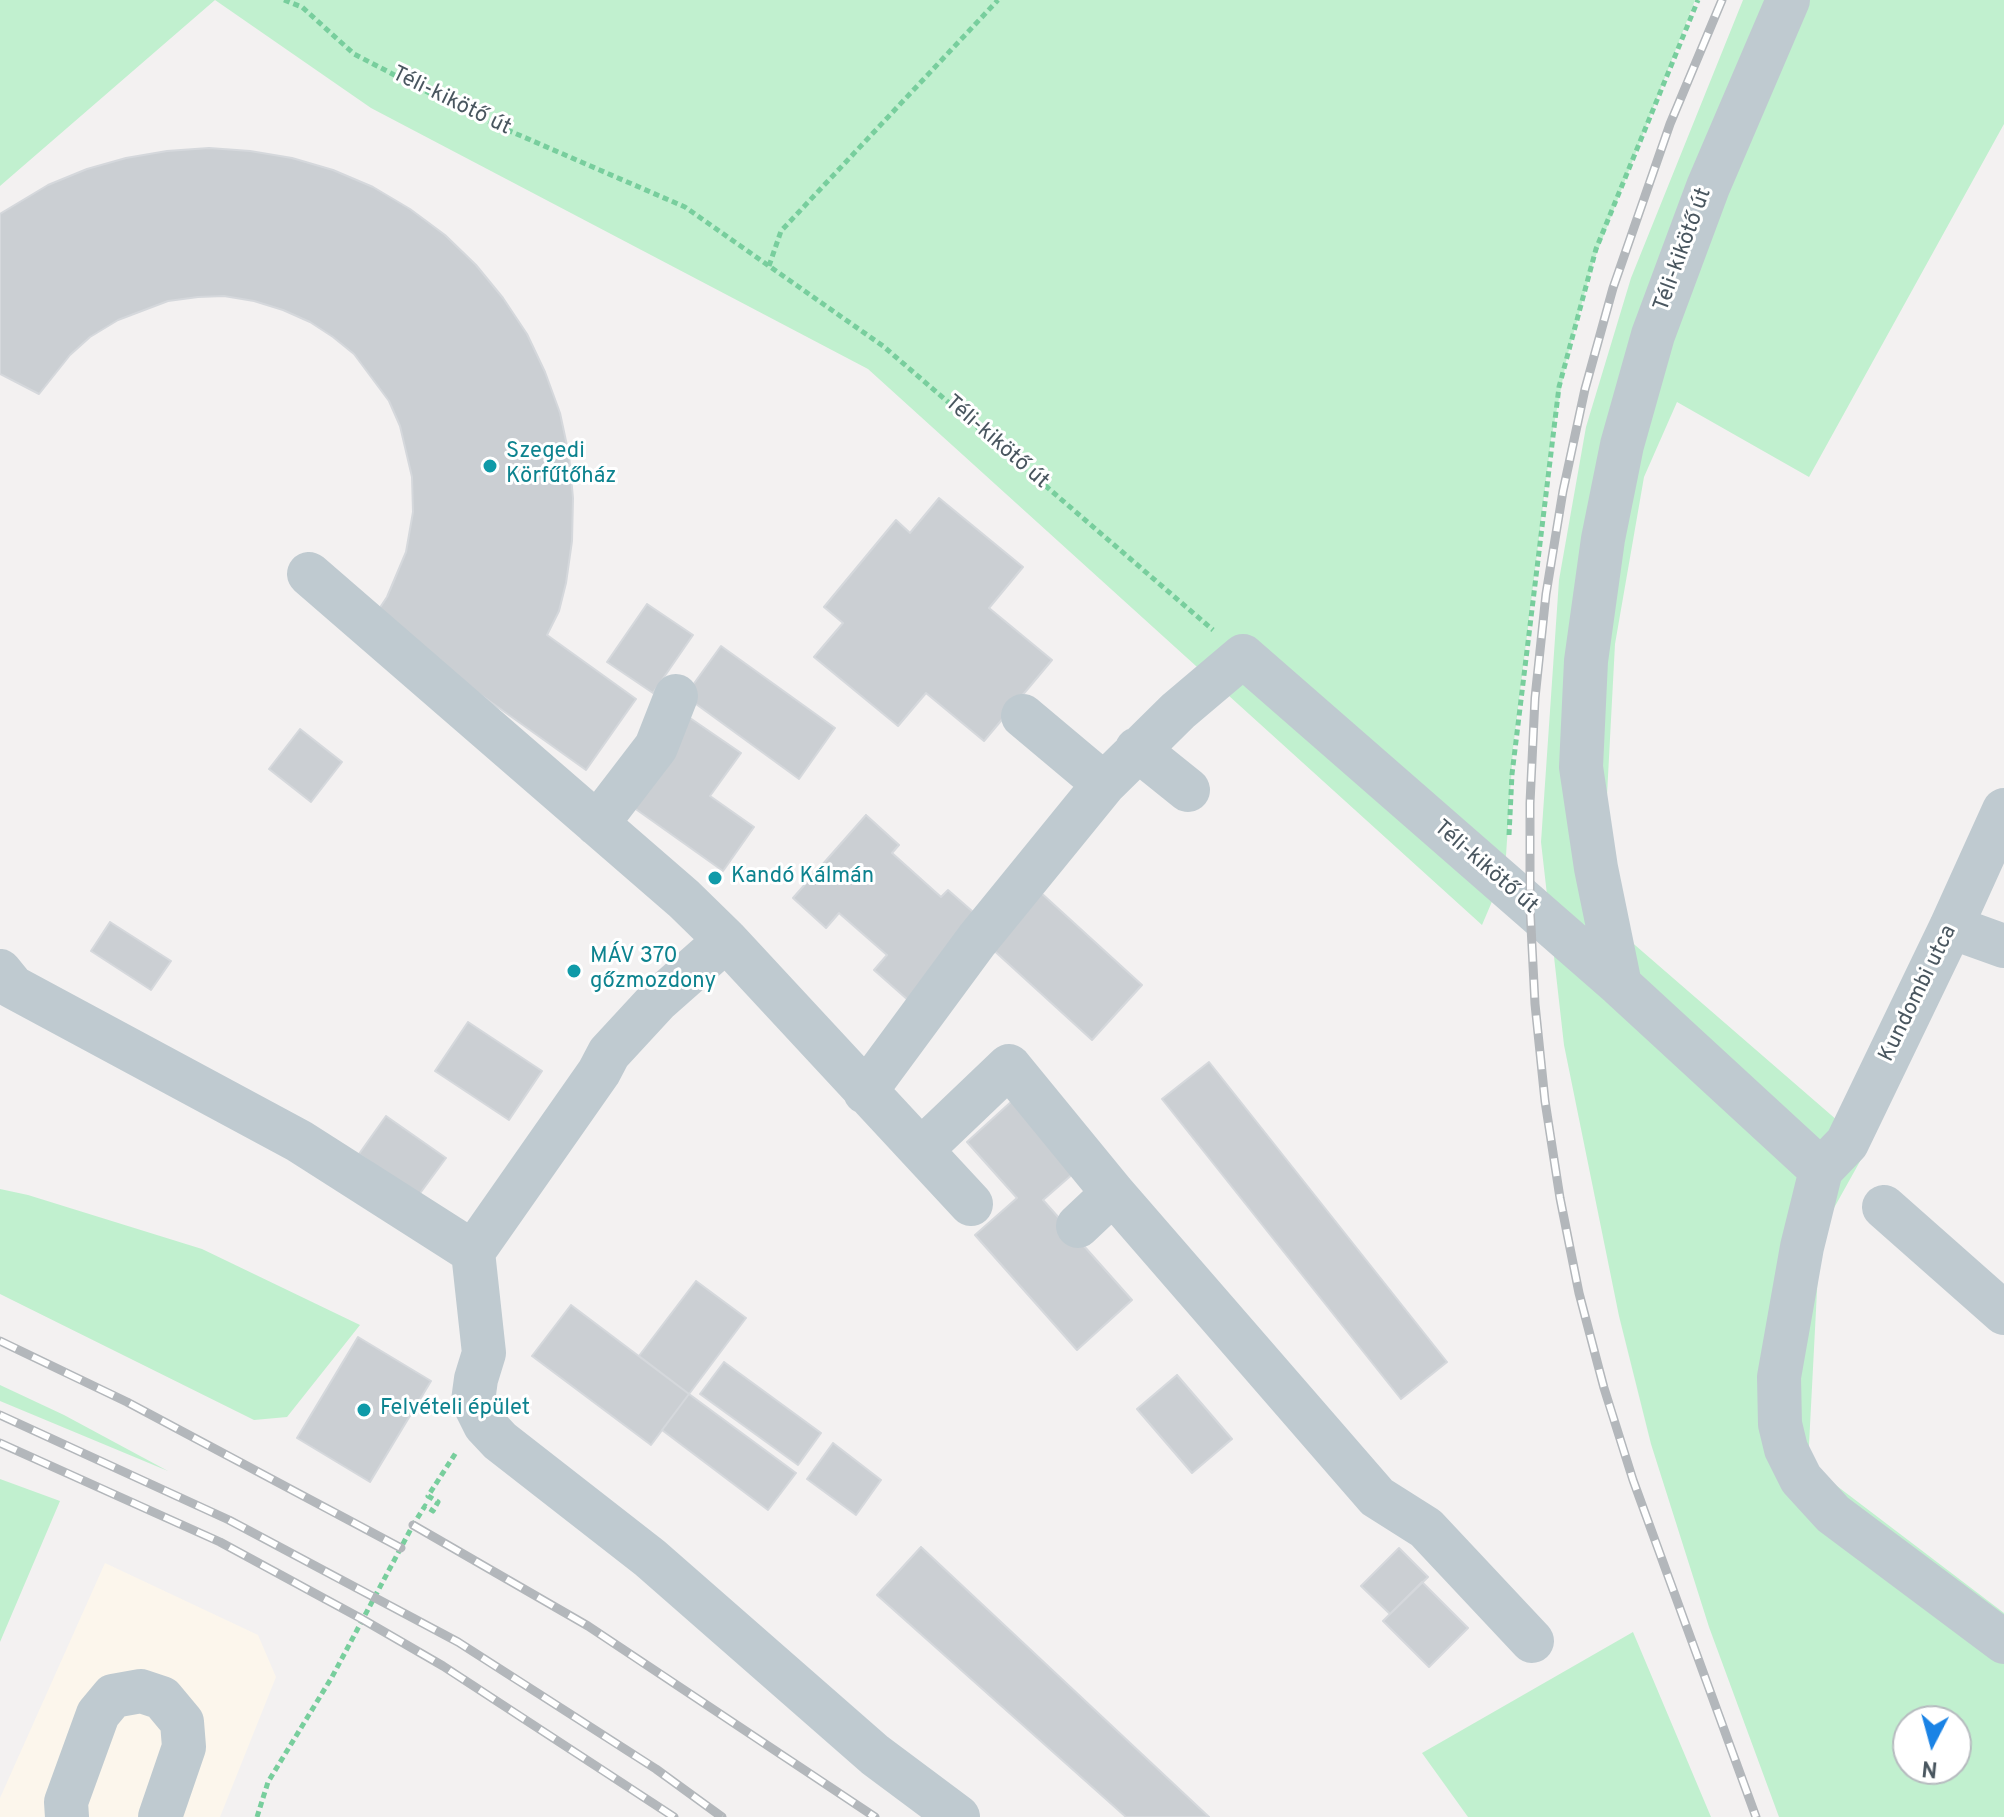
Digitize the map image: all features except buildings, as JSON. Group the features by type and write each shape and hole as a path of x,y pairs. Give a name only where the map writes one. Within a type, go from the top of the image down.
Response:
{"street":[{"name":"Téli-kikötő út","path":"1620,985 1596,868 1581,767 1586,661 1603,539 1622,445 1653,335 1708,187 1788,0"},
{"path":"309,574 684,899 726,940 971,1204"},
{"name":"Téli-kikötő út","path":"1243,656 1620,985 1821,1170"},
{"path":"865,1092 977,940 1104,784 1137,749 1243,656"},
{"path":"597,824 656,747 676,696"},
{"path":"1023,716 1104,784"},
{"path":"1137,749 1188,790"},
{"name":"Kundombi utca","path":"1821,1170 1847,1143 2004,810"},
{"path":"1951,927 2004,946"},
{"path":"726,940 657,1001 609,1053 599,1072 473,1252 484,1353 473,1401 480,1416 500,1441 650,1558 875,1755 958,1817"},
{"path":"0,971 13,987 299,1141 473,1252"},
{"path":"921,1150 1009,1066 1113,1193 1377,1497 1426,1528 1532,1641"},
{"path":"1821,1170 1802,1247 1779,1377 1780,1424 1786,1449 1801,1479 1833,1514 2004,1642"},
{"path":"1078,1226 1113,1193"},
{"path":"1884,1207 2004,1313"},
{"path":"67,1817 66,1802 98,1714 113,1696 141,1691 162,1698 182,1722 184,1747 160,1817"}],"path":[{"path":"284,0 302,4"},
{"path":"769,266 781,231 998,0"},
{"path":"1507,887 1512,774 1559,387 1596,249 1698,0"},
{"name":"Téli-kikötő út","path":"302,4 354,54 466,112 685,207 883,346 1243,656"},
{"path":"257,1817 268,1782 332,1677 413,1525 425,1506 433,1511 438,1502 428,1496 480,1416"}],"shaded area":[{"path":"105,1563 258,1635 276,1677 220,1817 0,1817 0,1798"}],"green space":[{"path":"0,0 215,0 0,186"},
{"path":"215,0 1695,0 1593,263 1567,357 1551,440 1513,749 1505,871 1482,925 868,369 371,108"},
{"path":"1743,0 2004,0 2004,124 1809,477 1677,402 1644,477 1615,644 1606,814 1628,939 1868,1147 1820,1233 1808,1464 2004,1613 2004,1817 1779,1817 1709,1627 1651,1444 1619,1316 1564,1045 1541,842 1559,580 1586,427 1631,278"},
{"path":"0,1189 202,1249 360,1325 287,1417 254,1420 0,1294"},
{"path":"0,1385 64,1415 168,1471 0,1401"},
{"path":"0,1479 60,1501 0,1642"},
{"path":"1633,1632 1711,1817 1468,1817 1422,1753"}],"railway":[{"path":"1722,0 1670,124 1613,288 1585,389 1563,491 1546,594 1535,698 1530,803 1530,907 1535,1004 1545,1101 1579,1293 1633,1480 1756,1817"},
{"path":"0,1341 127,1402 401,1548"},
{"path":"0,1415 229,1520 458,1642 656,1769 722,1817"},
{"path":"0,1443 220,1542 362,1619 443,1666 674,1817"},
{"path":"413,1525 588,1626 875,1817"}],"place":[{"name":"Szegedi Körfűtőház","path":"490,466"},
{"name":"Kandó Kálmán","path":"715,878"},
{"name":"MÁV 370 gőzmozdony","path":"574,971"},
{"name":"Felvételi épület","path":"364,1410"}]}
